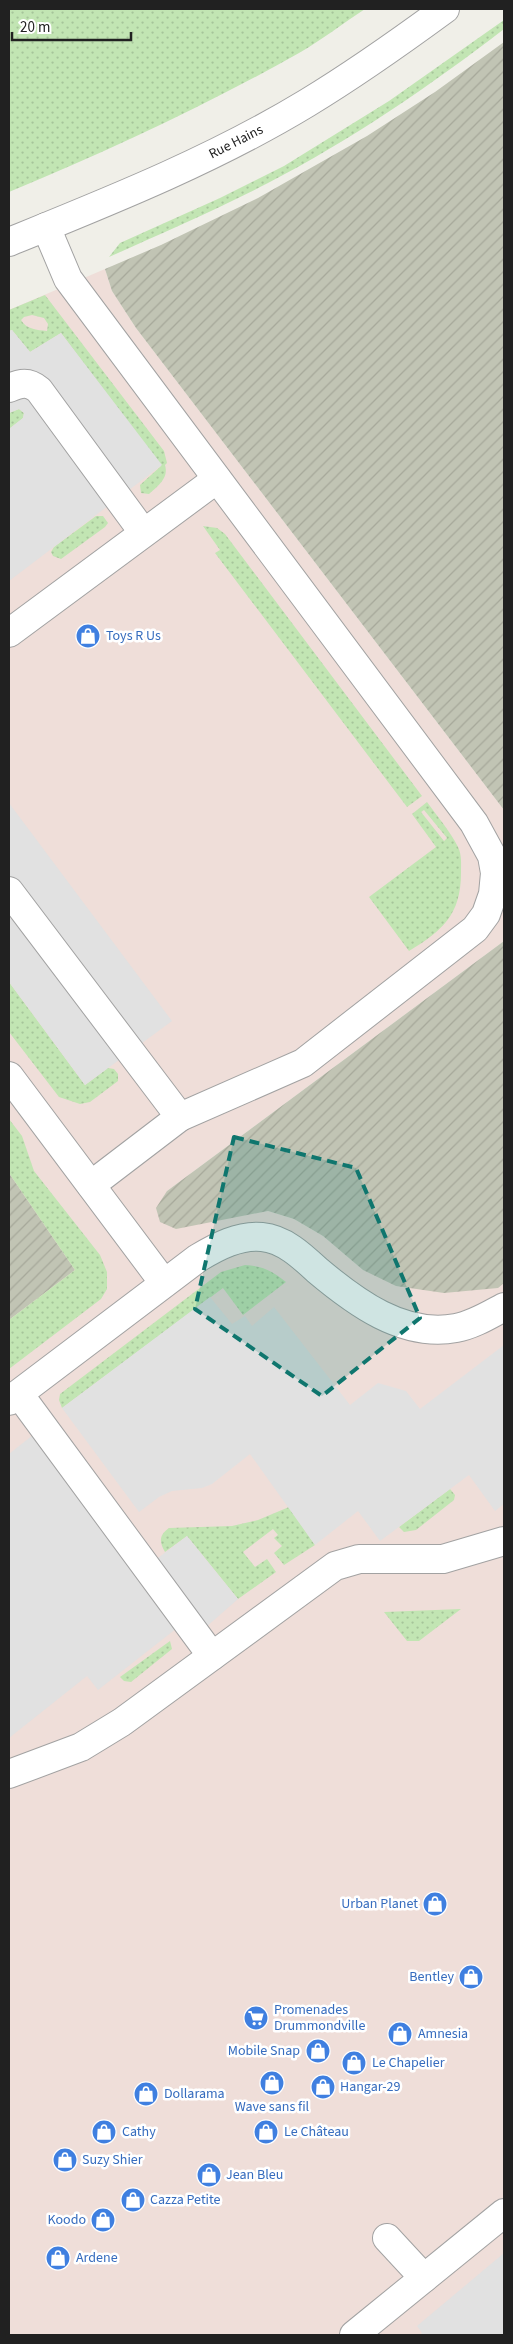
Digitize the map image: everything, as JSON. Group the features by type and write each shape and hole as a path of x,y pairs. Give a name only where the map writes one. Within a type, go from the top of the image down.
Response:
{"street":[{"name":"Rue Hains","path":"9,242 177,171 252,134 351,76 445,9"},
{"path":"46,227 68,279 474,822 492,856 495,873 493,894 486,914 463,940 303,1063 180,1117 91,1185"},
{"path":"9,388 22,382 32,384 39,390 143,532"},
{"path":"9,633 217,479"},
{"path":"9,891 180,1117"},
{"path":"9,1076 164,1283"},
{"path":"212,1656 14,1398 198,1258 224,1244 246,1238 263,1237 290,1247 352,1297 374,1311 417,1328 456,1328 483,1318 504,1307"},
{"path":"9,1774 93,1741 122,1722 335,1566 359,1559 443,1559 504,1541"},
{"path":"354,2335 504,2212"},
{"path":"387,2238 424,2278"}],"highlighted area":[{"path":"234,1137 356,1168 420,1318 322,1396 195,1309"}],"shaded area":[{"path":"504,42 504,810 136,328 112,291 105,269 161,245 258,198 367,136 435,92"},
{"path":"105,269 112,291 136,328 504,810 504,941 167,1191 227,1218 268,1211 294,1219 323,1236 363,1270 498,1288 504,1283 504,2335 9,2335 9,310"},
{"path":"12,330 30,352 61,333 162,465 9,581 9,429 23,418 24,413 19,409 9,413 9,331"},
{"path":"9,803 172,1021 85,1085 9,982"},
{"path":"504,941 504,1283 498,1288 444,1293 396,1286 363,1270 323,1236 294,1219 268,1211 176,1229 160,1222 156,1208 167,1191"},
{"path":"9,1173 75,1270 9,1320"},
{"path":"210,1297 232,1324 245,1316 252,1326 274,1307 350,1405 378,1383 406,1391 420,1409 504,1345 504,1504 495,1511 469,1475 380,1541 358,1511 315,1545 250,1454 212,1484 202,1488 172,1491 159,1497 139,1512 62,1408"},
{"path":"43,1427 146,1567 187,1536 238,1599 197,1635 186,1621 98,1690 87,1676 9,1738 9,1454"},
{"path":"504,2253 504,2335 420,2335 422,2333 417,2326"}],"green space":[{"path":"9,9 365,9 308,48 264,73 119,144 9,192"},
{"path":"504,20 504,29 476,50 419,91 329,149 248,193 109,257 120,243 220,198 284,166 389,101"},
{"path":"45,295 164,451 167,463 165,465 164,478 149,494 141,493 140,485 161,466 61,333 30,352 12,330 9,331 9,310","holes":["32,315 44,318 48,324 47,331 29,327 21,320"]},
{"path":"19,409 24,413 23,418 9,429 9,413"},
{"path":"96,516 103,516 108,523 105,527 61,559 53,556 51,552 54,547"},
{"path":"203,526 217,528 225,534 422,796 407,807 215,553 220,550"},
{"path":"427,802 458,847 461,857 461,873 458,900 447,920 440,929 409,951 369,897 436,847 412,814","holes":["424,810 447,838 444,841 421,812"]},
{"path":"9,982 85,1085 108,1068 114,1069 118,1074 118,1081 90,1102 80,1104 59,1097 9,1032"},
{"path":"9,1119 22,1136 34,1171 100,1255 107,1272 107,1289 101,1299 9,1369 9,1320 75,1270 9,1173"},
{"path":"245,1265 267,1270 286,1282 243,1315 223,1288 62,1408 59,1400 60,1394 221,1272"},
{"path":"450,1489 455,1495 454,1500 416,1530 404,1532 399,1527"},
{"path":"289,1507 315,1545 284,1565 274,1553 282,1546 274,1538 278,1535 273,1529 243,1552 255,1567 267,1559 276,1572 238,1599 187,1536 165,1552 162,1545 162,1536 169,1528 232,1526 258,1520"},
{"path":"461,1609 419,1641 407,1641 384,1612"},
{"path":"170,1641 172,1649 131,1682 124,1681 120,1677"}],"place":[{"name":"Toys R Us","path":"88,636"},
{"name":"Urban Planet","path":"435,1904"},
{"name":"Bentley","path":"471,1977"},
{"name":"Promenades Drummondville","path":"256,2018"},
{"name":"Amnesia","path":"400,2034"},
{"name":"Mobile Snap","path":"318,2051"},
{"name":"Le Chapelier","path":"354,2063"},
{"name":"Wave sans fil","path":"272,2083"},
{"name":"Hangar-29","path":"323,2087"},
{"name":"Dollarama","path":"146,2094"},
{"name":"Cathy","path":"104,2132"},
{"name":"Le Château","path":"266,2132"},
{"name":"Suzy Shier","path":"65,2160"},
{"name":"Jean Bleu","path":"209,2175"},
{"name":"Cazza Petite","path":"133,2200"},
{"name":"Koodo","path":"103,2220"},
{"name":"Ardene","path":"58,2258"}]}
